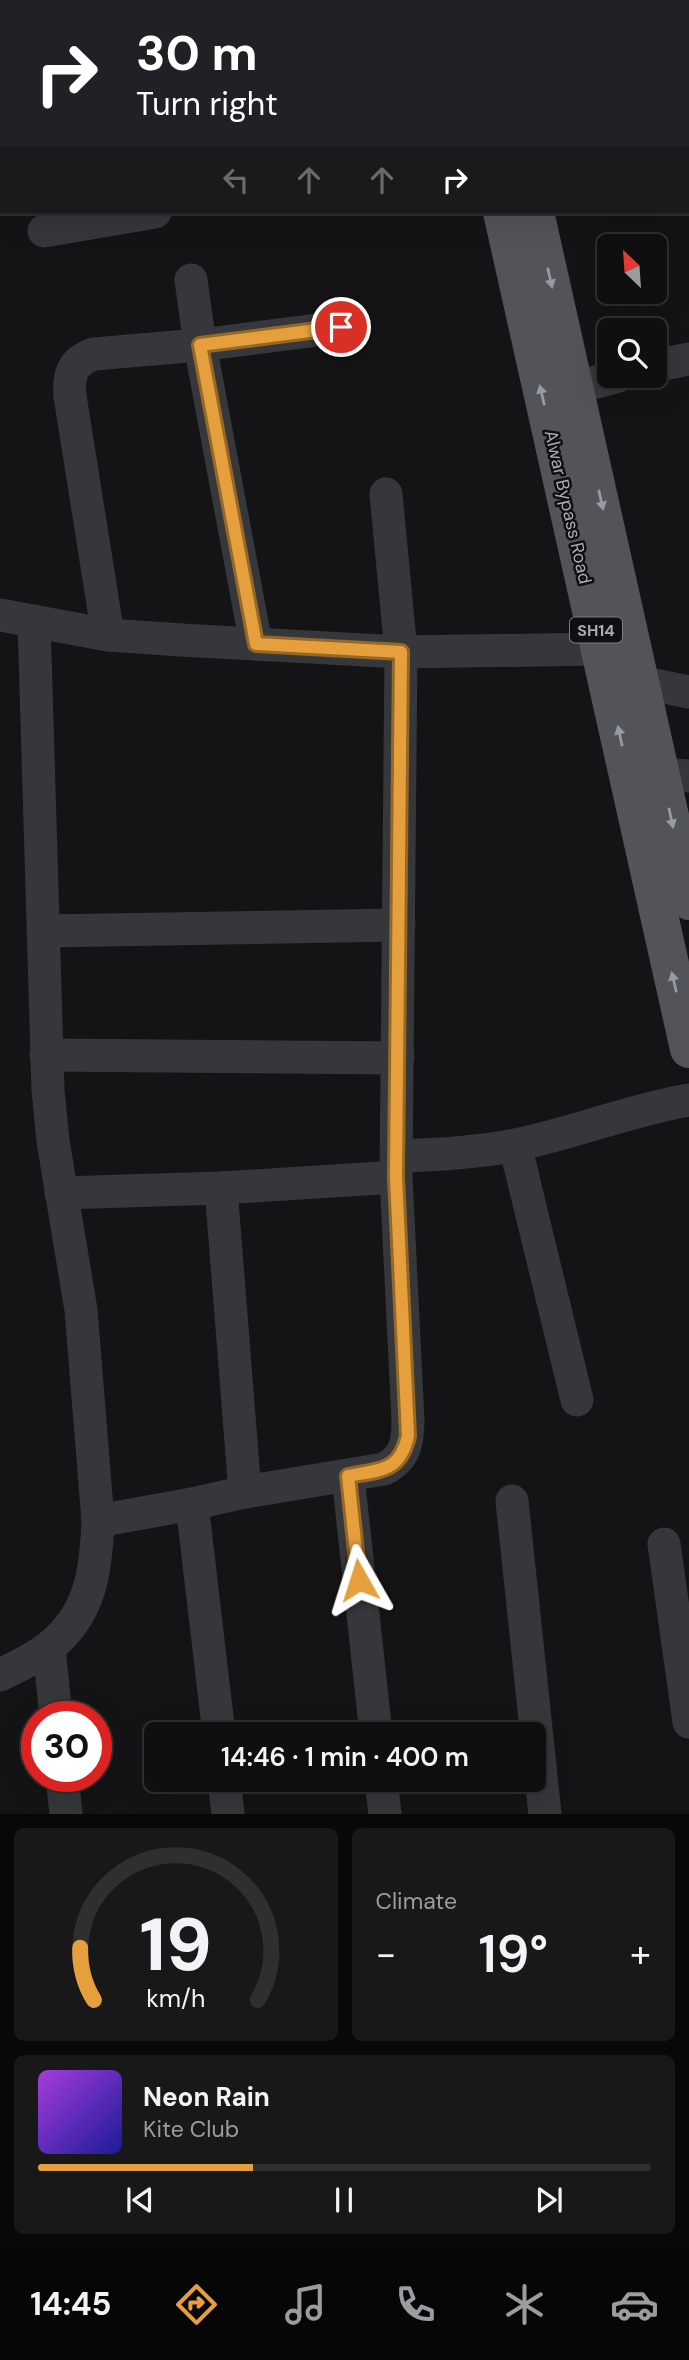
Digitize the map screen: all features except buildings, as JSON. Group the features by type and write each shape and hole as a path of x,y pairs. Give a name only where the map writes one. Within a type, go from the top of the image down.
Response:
{"main road":[{"name":"Alwar Bypass Road","path":"502,214 616,672 660,776 689,901"},
{"name":"Alwar Bypass Road","path":"535,214 575,388 616,672"},
{"name":"Alwar Bypass Road","path":"660,776 689,1049"}],"street":[{"path":"44,231 143,214"},
{"path":"191,280 200,345 256,644"},
{"path":"108,635 70,396 69,381 73,368 84,358 94,354 200,345 341,327"},
{"path":"667,363 689,359"},
{"path":"575,388 597,382"},
{"path":"98,1521 245,1492 384,1469 396,1463 404,1452 408,1436 397,1167 401,652 386,494"},
{"path":"0,615 108,635 401,652 616,672 689,692"},
{"path":"0,1675 49,1648 73,1622 89,1595 97,1553 98,1521 81,1310 53,1141 46,1055 34,621"},
{"path":"43,931 399,926"},
{"path":"46,1055 398,1058"},
{"path":"61,1193 220,1188 397,1167 516,1145 590,1127 660,1105 689,1100"},
{"path":"516,1145 578,1400"},
{"path":"220,1188 245,1492"},
{"path":"348,1476 375,1722"},
{"path":"512,1501 545,1814"},
{"path":"192,1504 218,1722"},
{"path":"664,1544 689,1722"},
{"path":"49,1648 54,1701"},
{"path":"64,1792 66,1814"},
{"path":"225,1792 228,1814"},
{"path":"382,1792 385,1814"}],"route":[{"path":"341,327 200,345 256,644 401,652 396,1177 408,1436 404,1452 396,1463 384,1469 348,1476 359,1580"}]}
